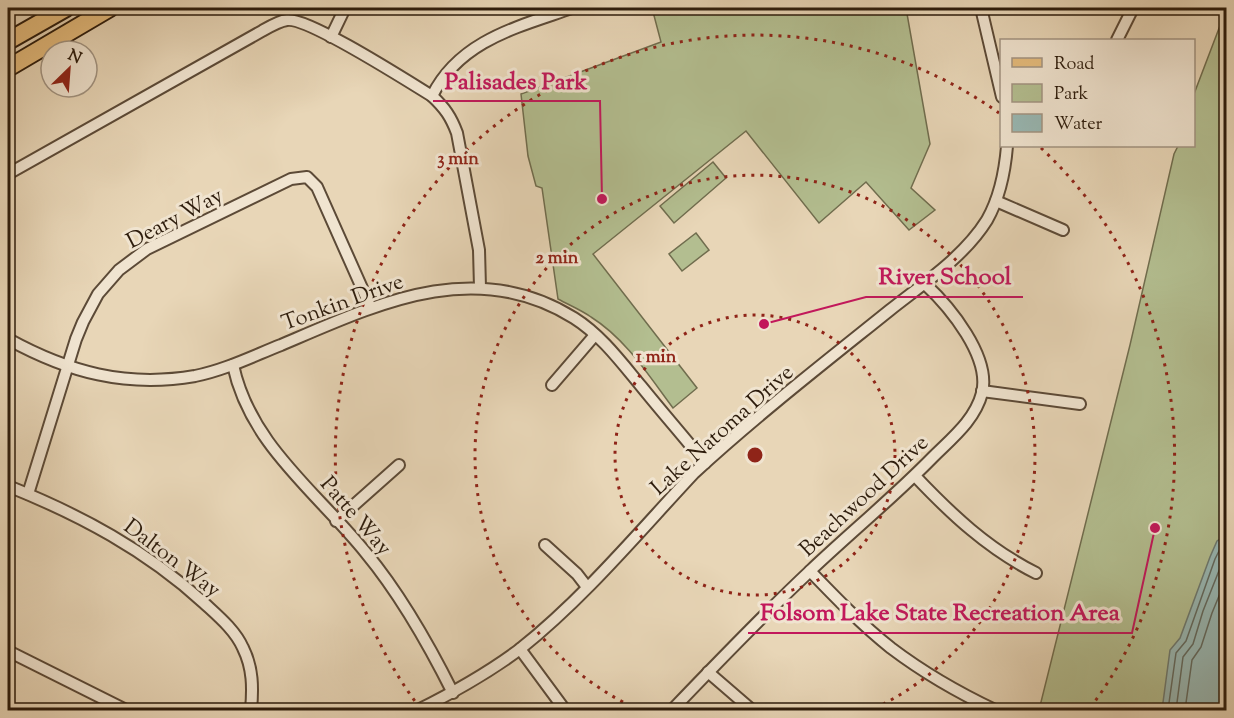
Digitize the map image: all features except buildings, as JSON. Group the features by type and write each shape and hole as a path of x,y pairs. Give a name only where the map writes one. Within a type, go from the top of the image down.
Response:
{"main road":[{"path":"8,41 66,8"},
{"path":"8,68 110,8"}],"street":[{"path":"330,37 345,8"},
{"path":"432,96 453,66 481,42 572,8"},
{"path":"981,8 1000,89"},
{"path":"1118,39 1133,8"},
{"path":"8,174 261,31 286,20 308,24 432,96 452,117 457,133 478,250 480,287"},
{"name":"Lake Natoma Drive","path":"418,711 485,674 520,649 587,587 705,463 766,410 925,284 976,235 987,219 996,201 1005,168 1007,147"},
{"name":"Deary Way","path":"28,494 82,322 98,294 119,270 147,249 291,179 307,177 317,187 370,306"},
{"path":"996,201 1063,230"},
{"name":"Beachwood Drive","path":"672,711 810,571 915,476 966,424 976,409 982,391 983,373 978,355 935,293 925,284"},
{"name":"Tonkin Drive","path":"8,339 67,368 140,380 195,376 233,365 370,306 436,290 480,287 511,292 542,301 575,319 595,335 614,354 705,463"},
{"path":"552,385 595,335"},
{"name":"Patte Way","path":"233,365 245,405 261,434 276,454 385,576 453,693"},
{"path":"982,391 1080,404"},
{"path":"336,521 399,465"},
{"path":"915,476 953,515 991,547 1036,573"},
{"name":"Dalton Way","path":"8,486 71,513 127,544 165,570 214,612 234,633 244,650 253,687 251,711"},
{"path":"544,545 577,574 587,587"},
{"path":"810,571 847,610 892,648 956,692 995,711"},
{"path":"520,649 565,711"},
{"path":"8,651 123,710"},
{"path":"708,672 752,711"}],"green space":[{"path":"652,8 906,8 930,144 911,188 935,210 909,230 866,182 819,223 746,131 593,254 697,388 673,408 636,359 615,336 587,314 558,299 542,188 536,186 528,156 521,94 661,42"},
{"path":"1226,10 1226,710 1039,710 1130,345 1174,154 1178,147 1195,147 1195,91"},
{"path":"713,162 726,178 674,223 660,206"},
{"path":"696,233 709,250 682,271 669,254"}],"water":[{"path":"1226,521 1226,710 1162,710 1170,650 1180,638 1210,557 1217,541 1223,537"}],"place":[{"name":"Palisades Park","path":"602,199"},
{"name":"River School","path":"764,324"},
{"name":"Folsom Lake State Recreation Area","path":"1155,528"}]}
